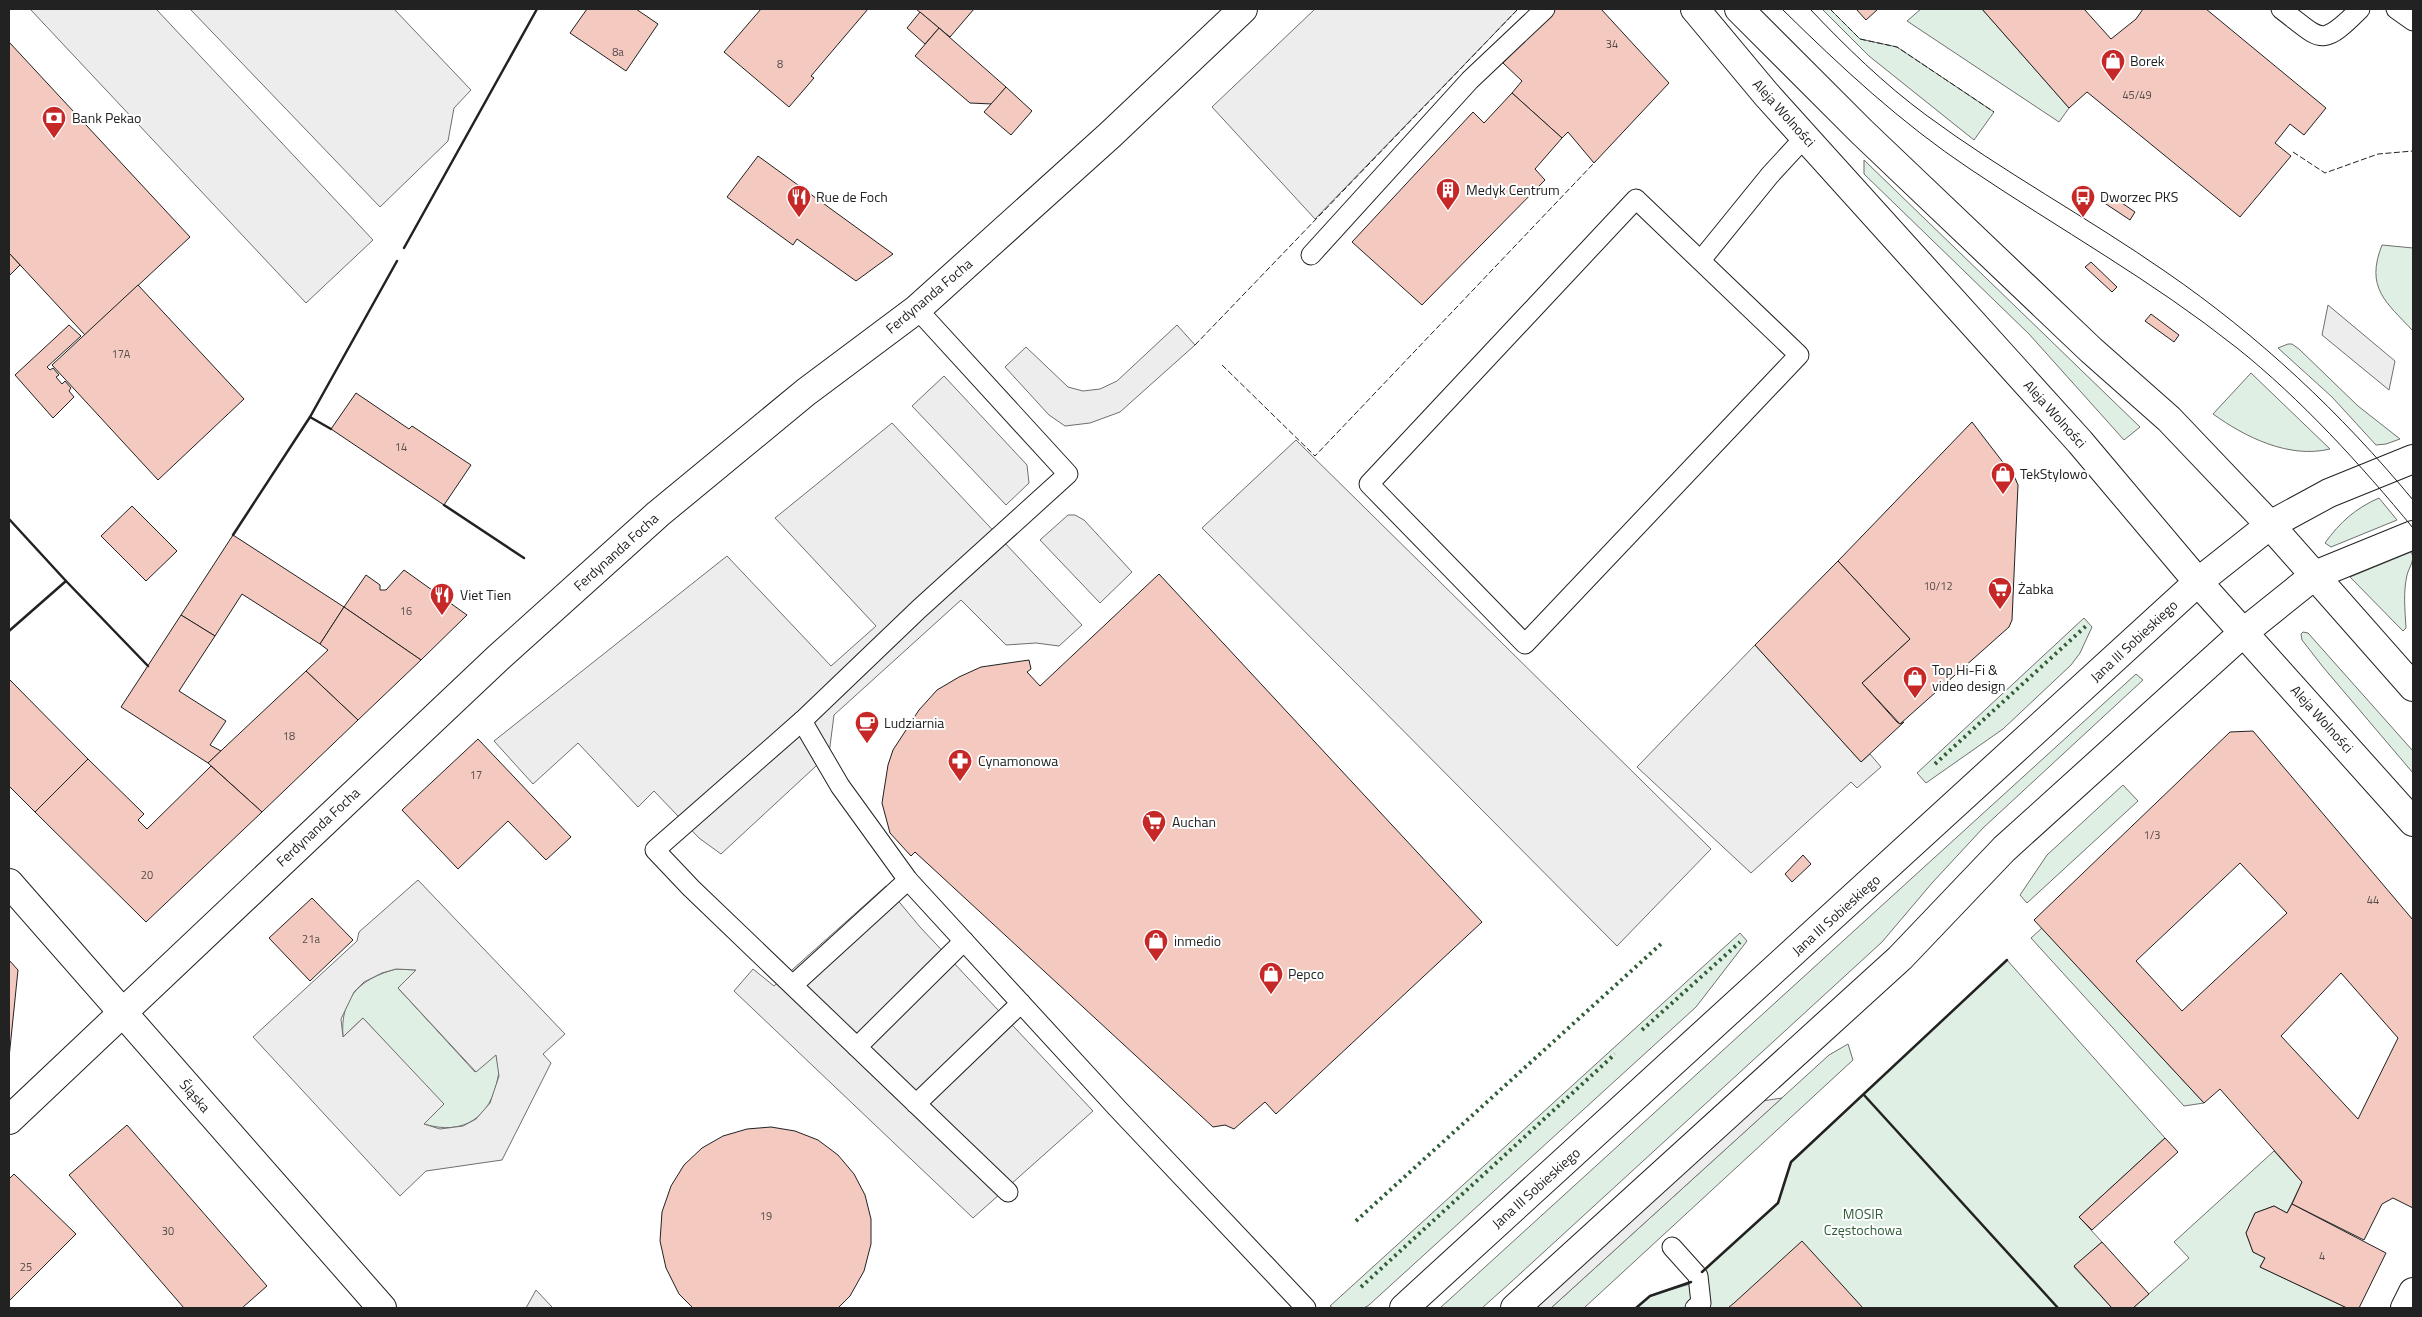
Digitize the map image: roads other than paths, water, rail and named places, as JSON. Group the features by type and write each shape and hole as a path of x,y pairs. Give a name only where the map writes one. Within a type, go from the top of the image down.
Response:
{"street":[{"name":"Ferdynanda Focha","path":"9,1120 499,657 658,514 806,392 917,309 1110,135 1243,9"},
{"name":"Aleja Wolności","path":"1695,9 1805,137 2080,442 2198,582 2413,822"},
{"path":"1739,9 1862,132 2091,350 2169,419 2270,525 2413,687"},
{"name":"Jana III Sobieskiego","path":"1404,1308 2198,582 2270,525 2329,493 2413,459"},
{"path":"1515,1308 1900,958 2004,850 2244,632 2315,575 2413,535"},
{"name":"Śląska","path":"9,883 382,1308"},
{"path":"2404,1308 2413,1292"}],"lane":[{"path":"1311,255 1470,80 1545,9"},
{"path":"2281,9 2316,36 2329,36 2360,9"},
{"path":"2396,9 2413,22"},
{"path":"1701,260 1770,175 1805,137"},
{"path":"1636,199 1701,260 1799,355 1525,644 1369,484 1636,199"},
{"path":"917,309 1068,474 920,609 802,721 655,850 691,888 1008,1192"},
{"path":"802,721 840,786 908,880 1306,1308"},
{"path":"793,985 908,880"},
{"path":"857,1047 964,941"},
{"path":"916,1104 1021,1003"},
{"path":"1672,1247 1698,1276 1701,1303 1695,1308"}],"tram line":[{"path":"1782,9 1872,94 1920,133 1970,169 2172,300 2237,348 2284,389 2330,434 2373,480 2413,528"},
{"path":"1810,9 1866,65 1926,115 1985,156 2166,272 2234,322 2328,407 2386,468 2413,500"}],"place":[{"name":"Borek","path":"2113,82"},
{"name":"Bank Pekao","path":"54,139"},
{"name":"Medyk Centrum","path":"1448,211"},
{"name":"Rue de Foch","path":"799,218"},
{"name":"Dworzec PKS","path":"2083,218"},
{"name":"TekStylowo","path":"2003,495"},
{"name":"Żabka","path":"2000,610"},
{"name":"Viet Tien","path":"442,616"},
{"name":"Top Hi-Fi & video design","path":"1915,699"},
{"name":"Ludziarnia","path":"867,744"},
{"name":"Cynamonowa","path":"960,782"},
{"name":"Auchan","path":"1154,843"},
{"name":"inmedio","path":"1156,962"},
{"name":"Pepco","path":"1271,995"}],"park label":[{"name":"MOSIR Częstochowa","path":"1863,1222"}]}
